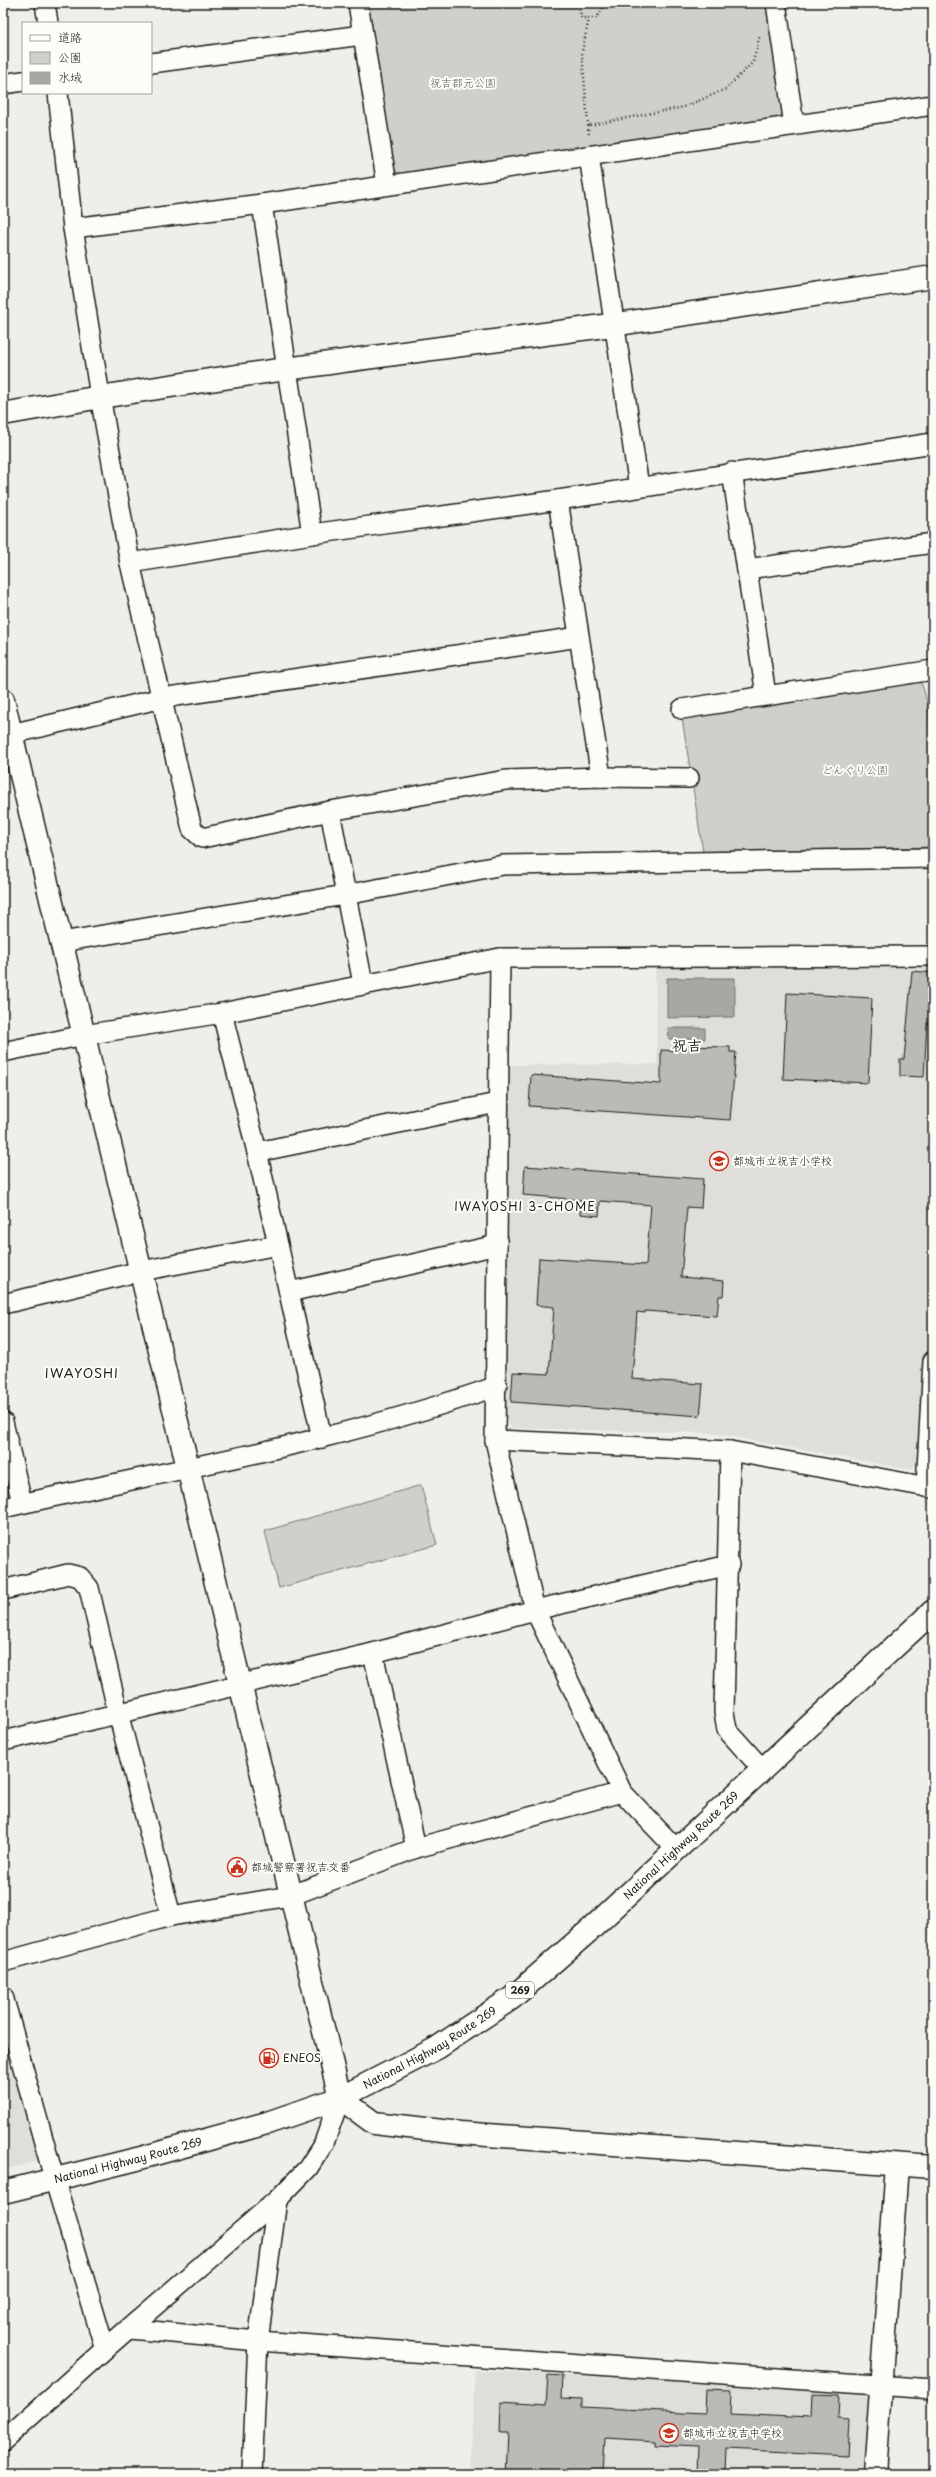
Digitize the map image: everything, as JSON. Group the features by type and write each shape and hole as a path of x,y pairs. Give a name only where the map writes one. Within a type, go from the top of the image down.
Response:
{"main road":[{"path":"3,414 100,396 285,368 614,325 933,277"},
{"path":"3,700 7,735 84,1035 141,1271 186,1467 340,2098 374,2123 452,2132 933,2167"},
{"name":"National Highway Route 269","path":"3,2192 54,2178 137,2159 267,2123 340,2098 437,2048 512,1998 677,1850 762,1769 933,1611"},
{"path":"875,2474 897,2165"}],"street":[{"path":"45,3 48,22"},
{"path":"358,3 362,35 388,186"},
{"path":"776,3 794,125"},
{"path":"152,63 362,35"},
{"path":"3,84 22,81"},
{"path":"58,94 73,228 100,396 130,563 192,829 202,838 330,812 506,780 601,777 689,778"},
{"path":"73,228 388,186 933,105"},
{"path":"589,156 639,487"},
{"path":"262,204 285,368 312,534"},
{"path":"130,563 312,534 558,500 732,472 933,443"},
{"path":"732,472 766,695"},
{"path":"558,500 601,777"},
{"path":"747,569 933,543"},
{"path":"7,735 162,698 579,637"},
{"path":"682,709 766,695 932,674"},
{"path":"330,812 363,984"},
{"path":"61,942 345,895 503,865 933,858"},
{"path":"3,1052 84,1035 222,1013 500,958 933,956"},
{"path":"500,958 497,1103 497,1386 495,1440 535,1610 622,1792 677,1850"},
{"path":"222,1013 257,1152 322,1438"},
{"path":"257,1152 497,1103"},
{"path":"3,1304 141,1271 278,1245"},
{"path":"289,1292 497,1245"},
{"path":"495,1440 730,1451 930,1488 933,1361"},
{"path":"3,1508 322,1438 453,1402 497,1386"},
{"path":"3,1422 22,1503"},
{"path":"730,1451 729,1565 724,1712 727,1730 762,1769"},
{"path":"3,1741 373,1653 535,1610 729,1565"},
{"path":"3,1590 68,1574 80,1578 89,1588 118,1713 171,1916"},
{"path":"373,1653 416,1848"},
{"path":"3,1962 171,1916 290,1896 416,1848 622,1792"},
{"path":"3,1996 54,2178 105,2349"},
{"path":"3,2441 105,2349 130,2329 277,2200 308,2168 324,2143 340,2098"},
{"path":"252,2474 258,2341 277,2200"},
{"path":"130,2329 258,2341 933,2389"}],"path":[{"path":"583,3 580,4 581,18 597,18 604,7 603,3"},
{"path":"589,18 582,52 590,125 589,156"},
{"path":"590,125 684,107 726,89 753,62 760,38 760,30"}],"shaded area":[{"name":"都城市立祝吉小学校","path":"933,962 933,1253 923,1453 913,1470 711,1433 511,1428 504,1415 505,1068 514,1065 657,1064 655,972 659,965"},
{"path":"3,2024 38,2161 3,2170"},
{"name":"都城市立祝吉中学校","path":"475,2370 868,2392 864,2474 469,2474"}],"green space":[{"name":"祝吉郡元公園","path":"367,3 766,3 783,111 779,118 400,174 393,169"},
{"name":"どんぐり公園","path":"920,681 929,714 931,736 933,847 703,852 682,718"},
{"path":"421,1485 437,1545 279,1588 265,1531"}],"water":[{"path":"667,978 735,978 735,1017 667,1018"},
{"path":"668,1028 705,1028 705,1039 669,1039"}],"building":[{"path":"912,971 933,973 933,1024 927,1023 924,1077 900,1076 900,1059 904,1059"},
{"path":"787,993 872,998 868,1083 783,1079"},
{"path":"680,1046 730,1047 730,1052 736,1052 730,1120 529,1106 531,1075 661,1084 661,1050 680,1051"},
{"path":"525,1166 703,1179 701,1208 687,1207 681,1277 724,1281 723,1296 719,1296 717,1316 645,1311 645,1313 637,1312 632,1379 703,1384 700,1416 511,1402 513,1372 549,1374 554,1307 536,1305 539,1258 646,1265 651,1205 600,1201 599,1216 580,1214 581,1200 523,1195"},
{"path":"548,2375 562,2376 561,2398 582,2399 582,2407 705,2413 706,2389 732,2390 731,2414 811,2418 812,2394 839,2395 838,2419 849,2420 847,2455 727,2449 726,2472 697,2471 698,2447 656,2445 656,2441 605,2438 603,2474 506,2474 508,2433 500,2433 501,2402 546,2405"}],"place":[{"name":"都城市立祝吉小学校","path":"719,1161"},
{"name":"都城警察署祝吉交番","path":"237,1867"},
{"name":"ENEOS","path":"269,2058"},
{"name":"都城市立祝吉中学校","path":"669,2433"}],"district":[{"name":"祝吉","path":"687,1046"},
{"name":"IWAYOSHI 3-CHOME","path":"525,1207"},
{"name":"IWAYOSHI","path":"82,1373"}]}
